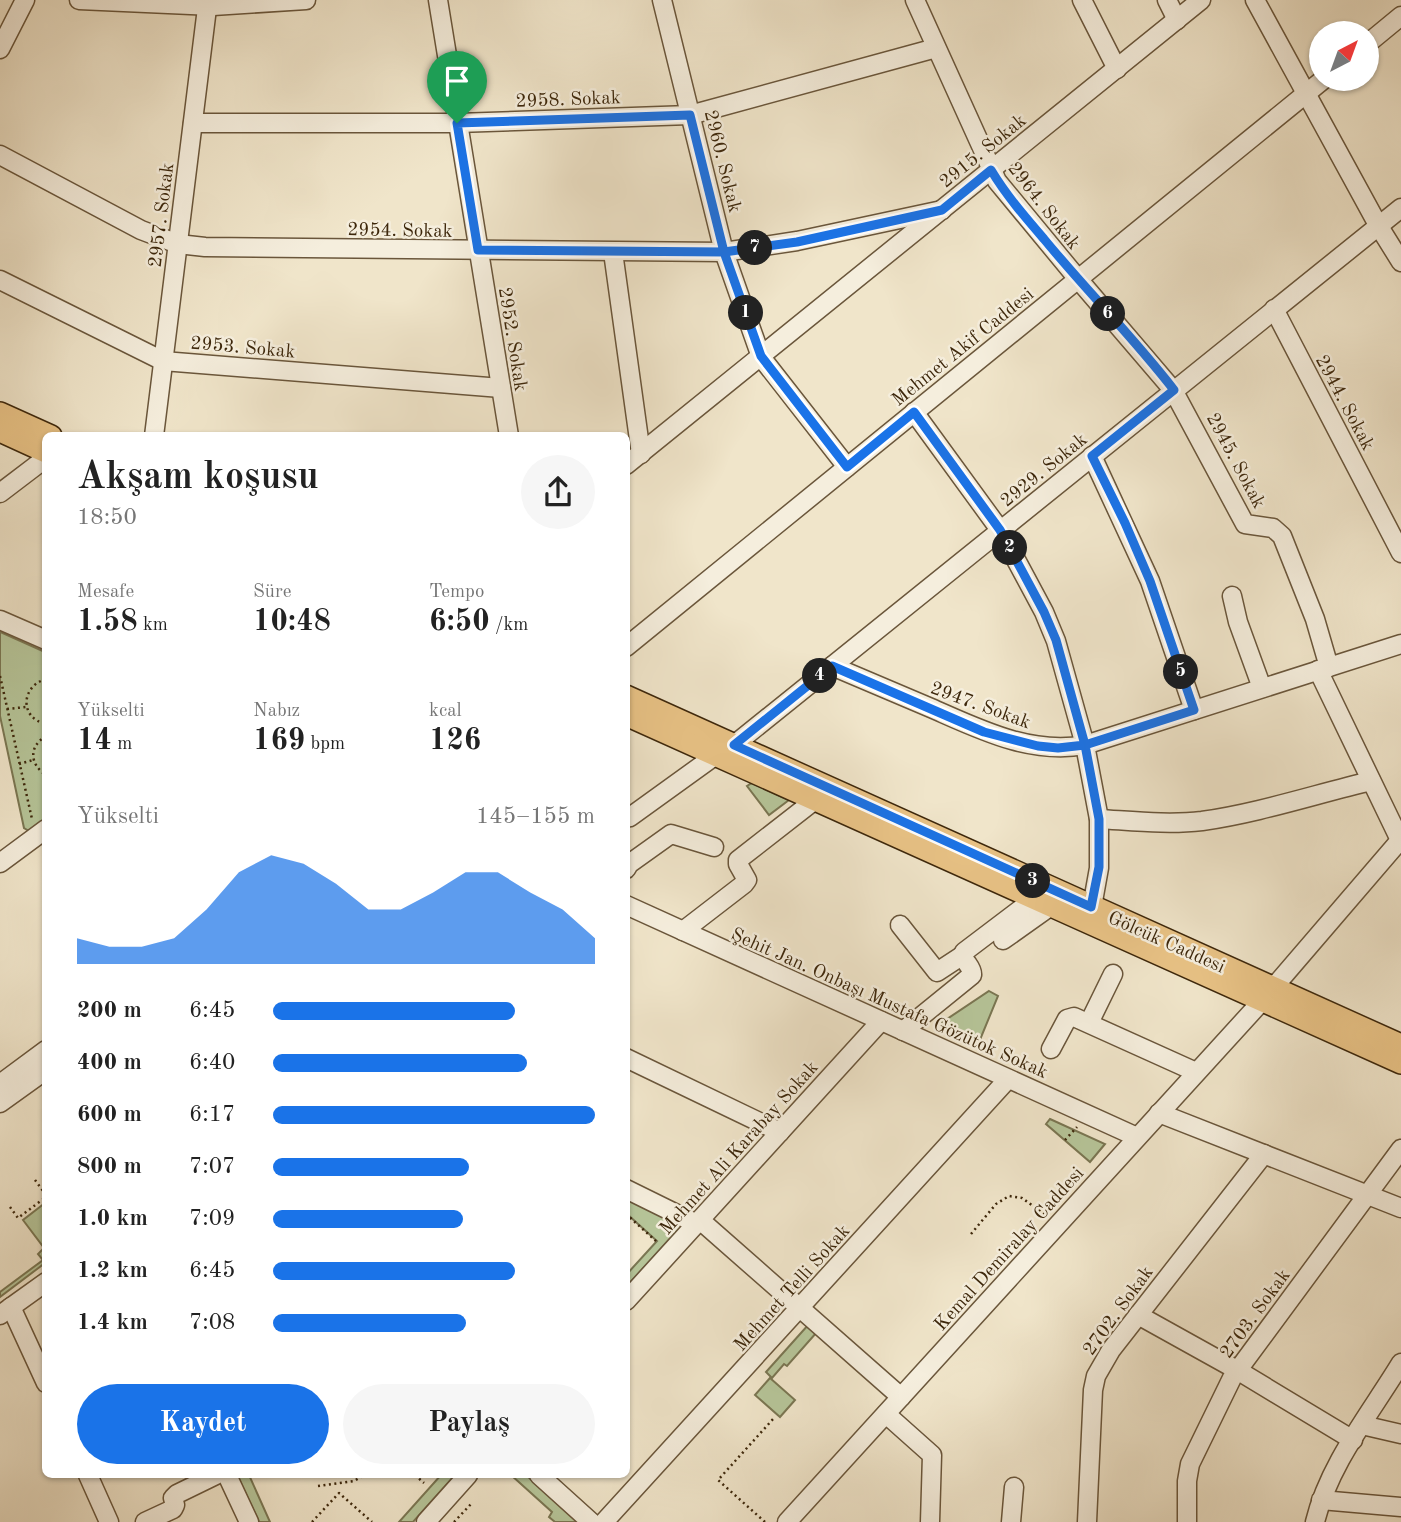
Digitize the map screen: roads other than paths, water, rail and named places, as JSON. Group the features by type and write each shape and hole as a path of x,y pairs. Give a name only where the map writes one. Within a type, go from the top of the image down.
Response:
{"main road":[{"path":"0,413 42,432"},
{"path":"0,431 42,450"},
{"name":"Gölcük Caddesi","path":"630,698 815,800 1042,903 1266,995 1401,1045"},
{"name":"Gölcük Caddesi","path":"630,716 725,750 1091,907 1401,1063"}],"street":[{"path":"0,49 24,0"},
{"path":"79,0 208,3 306,0"},
{"name":"2952. Sokak","path":"438,0 508,432"},
{"name":"2960. Sokak","path":"662,0 724,252 761,356 847,467"},
{"name":"2964. Sokak","path":"915,0 991,170 1008,196 1078,279"},
{"path":"1082,0 1117,69"},
{"path":"1167,0 1177,20"},
{"name":"2915. Sokak","path":"634,459 1201,0"},
{"path":"1255,0 1401,262"},
{"name":"2957. Sokak","path":"154,432 208,3"},
{"path":"1379,34 1401,16"},
{"name":"2958. Sokak","path":"193,123 457,123 690,115 936,48"},
{"name":"Mehmet Akif Caddesi","path":"630,644 1309,91"},
{"name":"2954. Sokak","path":"0,155 142,230 178,244 205,247 724,252 809,239 942,210"},
{"name":"2929. Sokak","path":"630,817 725,750 832,666 1401,208"},
{"path":"613,252 634,459"},
{"name":"2945. Sokak","path":"1078,279 1174,390 1245,524 1273,528 1282,536 1315,619 1324,668 1371,781 1401,840"},
{"name":"2953. Sokak","path":"0,280 163,361 501,388"},
{"name":"2944. Sokak","path":"1274,309 1401,553"},
{"path":"914,412 1000,530 1056,640 1085,745 1099,819 1099,867 1091,907"},
{"path":"1092,456 1150,581 1194,710"},
{"path":"0,493 42,461"},
{"path":"1232,596 1238,622 1262,688"},
{"path":"0,620 42,638"},
{"name":"2947. Sokak","path":"832,666 984,732 1011,740 1058,748 1085,745 1401,643"},
{"path":"1099,819 1199,821 1226,817 1371,781"},
{"path":"683,931 744,884 746,877 738,860 815,800"},
{"path":"0,863 41,833"},
{"path":"630,863 671,834 714,847"},
{"name":"Kemal Demiralay Caddesi","path":"787,1522 1266,995 1401,840"},
{"path":"1003,940 1042,903"},
{"path":"900,925 937,972 963,955 966,950 1042,903"},
{"name":"Şehit Jan. Onbaşı Mustafa Gözütok Sokak","path":"630,907 1137,1138"},
{"path":"903,1031 972,975 963,955"},
{"path":"1089,1023 1113,974"},
{"path":"1051,1049 1067,1019 1074,1017 1196,1072"},
{"name":"Mehmet Ali Karabay Sokak","path":"630,1297 881,1021"},
{"path":"630,1060 780,1132"},
{"path":"0,1084 42,1067"},
{"path":"0,1103 42,1067"},
{"name":"Mehmet Telli Sokak","path":"604,1522 1008,1079"},
{"path":"1159,1113 1401,1208"},
{"name":"2703. Sokak","path":"1187,1522 1187,1481 1190,1464 1237,1370 1401,1149"},
{"name":"2702. Sokak","path":"1087,1522 1093,1390 1103,1363 1264,1154"},
{"path":"630,1191 698,1222 901,1397"},
{"path":"42,1285 5,1311 42,1376"},
{"path":"1138,1315 1357,1433 1401,1434"},
{"path":"1315,1522 1327,1483 1401,1363"},
{"path":"886,1414 932,1455 929,1522"},
{"path":"89,1478 109,1522"},
{"path":"145,1522 174,1507 175,1495 210,1478"},
{"path":"228,1478 249,1522"},
{"path":"426,1522 465,1478"},
{"path":"542,1478 591,1522"},
{"path":"1011,1522 1014,1487"},
{"path":"1321,1500 1379,1514 1401,1507"}]}
